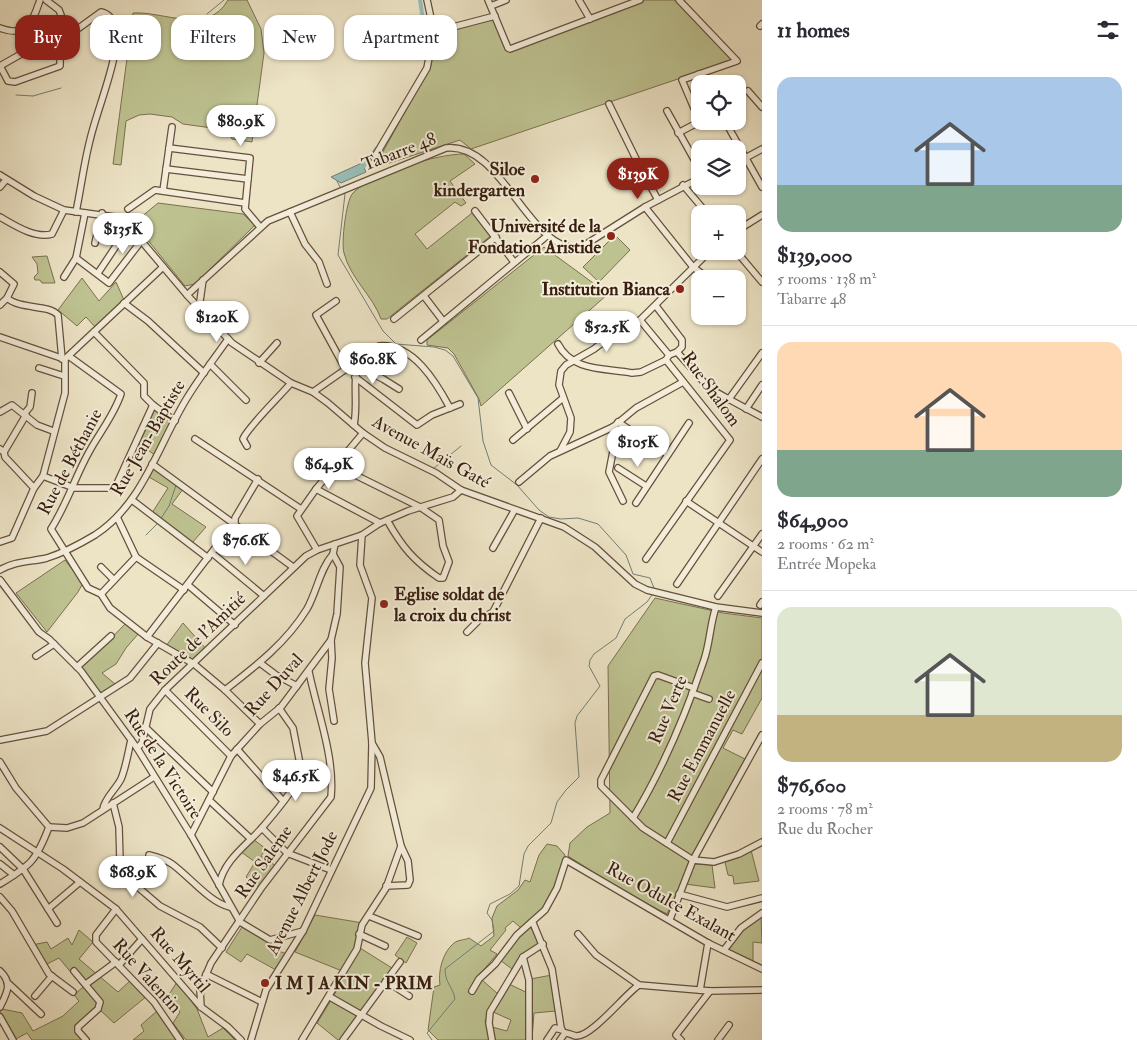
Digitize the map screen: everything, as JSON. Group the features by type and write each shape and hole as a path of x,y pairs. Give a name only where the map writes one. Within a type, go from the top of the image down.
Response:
{"street":[{"path":"0,28 18,32 30,25 40,0"},
{"path":"46,0 60,12 60,15"},
{"path":"427,0 430,15"},
{"path":"488,0 508,48 640,0"},
{"path":"491,6 506,0"},
{"path":"579,0 590,18"},
{"path":"678,133 697,123 698,120 682,80 737,61 679,0"},
{"path":"76,212 90,139 110,70 115,26 111,18 101,12 80,27"},
{"path":"457,26 495,16"},
{"path":"15,58 0,66 8,81 15,82 58,68 61,60"},
{"path":"374,158 427,68 429,60"},
{"path":"748,92 762,107"},
{"path":"609,104 658,200"},
{"path":"667,111 691,155"},
{"path":"163,191 172,127"},
{"path":"169,148 250,158 245,202 247,213 260,227"},
{"name":"Tabarre 48","path":"186,294 268,221 446,148 463,148 470,152 498,175 529,215 548,235 559,245 569,249 580,248 645,207 691,182"},
{"path":"762,150 746,158 762,187"},
{"path":"166,169 248,180"},
{"name":"Avenue Maïs Gaté","path":"0,175 34,196 64,210 122,218 130,225 186,294 228,339 259,363 291,383 312,392 385,448 436,473 461,490 564,527 595,547 636,584 654,592 716,607 762,614"},
{"path":"0,187 6,180"},
{"path":"683,185 700,205"},
{"path":"128,209 155,190 245,202"},
{"path":"645,207 698,270"},
{"path":"0,217 26,231 49,235 52,234 64,210"},
{"path":"475,211 514,262"},
{"path":"290,212 305,244 319,262 327,284"},
{"path":"64,277 76,258 85,213"},
{"path":"95,243 102,214"},
{"path":"746,225 762,215"},
{"path":"98,273 130,225"},
{"path":"421,340 548,235"},
{"path":"394,319 496,237"},
{"path":"76,258 98,273 108,283 111,283 142,240"},
{"path":"560,451 570,432 571,418 559,385 561,371 624,326 640,320 701,260"},
{"path":"744,260 762,282"},
{"path":"65,358 163,267"},
{"path":"0,272 14,284 7,298 0,305"},
{"path":"199,308 203,280"},
{"path":"424,296 443,321"},
{"path":"0,542 12,538 34,488 43,476 64,393 65,358 58,315 54,311 28,307 7,298"},
{"path":"336,301 316,315 345,368"},
{"path":"124,303 148,321 204,373"},
{"path":"558,344 562,353 572,362 632,373 641,372 668,358 682,346 682,340 656,306"},
{"name":"Rue Shalom","path":"640,320 683,382 730,440 686,501"},
{"path":"94,332 144,383 144,396 175,421"},
{"path":"0,337 65,358"},
{"name":"Rue Jean-Baptiste","path":"0,570 9,564 31,562 64,551 95,534 117,517 132,500 175,421 204,373 228,339"},
{"path":"259,363 277,343"},
{"path":"312,392 345,368 356,365 379,346 396,348 411,356 437,386 450,408"},
{"path":"677,352 710,389 762,417"},
{"path":"729,399 762,353"},
{"name":"Rue de Béthanie","path":"65,358 121,394 104,428 89,452 74,488 52,529 88,588 101,594 110,608 147,637 194,664 225,690 260,724"},
{"path":"210,364 246,400"},
{"path":"354,425 357,411 356,365"},
{"path":"356,365 383,378 399,389"},
{"path":"39,368 64,376"},
{"path":"355,377 417,425 432,415 460,404"},
{"path":"520,482 550,456 613,427 636,408 683,382"},
{"path":"247,446 243,439 247,432 291,383"},
{"path":"746,409 762,385"},
{"path":"0,465 3,453 30,407 32,393"},
{"path":"509,393 527,429"},
{"path":"513,440 563,398"},
{"path":"0,412 12,405 37,425 53,431"},
{"path":"43,476 74,488 115,488 153,405"},
{"path":"618,422 667,454"},
{"path":"636,503 689,423"},
{"path":"613,427 614,446 608,472 623,502"},
{"path":"318,550 297,516 306,506 316,489 363,433"},
{"path":"195,439 302,509"},
{"path":"3,453 34,488"},
{"path":"677,584 762,459"},
{"path":"152,464 234,522 293,567"},
{"path":"337,466 420,507 438,520 441,527 443,546 449,562 448,571 444,578 440,578 418,563 402,546 387,520"},
{"path":"618,468 646,486"},
{"path":"147,637 186,588 234,522 258,479"},
{"path":"316,489 380,523"},
{"name":"Route de l'Amitié","path":"137,748 142,743 150,709 165,690 235,625 293,567 318,550 362,535 380,523 420,507 453,497 461,490"},
{"path":"132,500 208,558"},
{"path":"646,559 686,501 762,552"},
{"path":"493,548 514,510"},
{"path":"117,517 136,557 186,588 235,625"},
{"path":"467,632 479,620 492,612 541,518"},
{"path":"718,596 762,534"},
{"path":"362,535 360,566 372,598 365,663 372,743 380,757 401,846 408,861 410,884 386,886"},
{"name":"Rue Duval","path":"191,835 231,756 260,724 279,708 309,672 331,640 337,614 340,567 333,554 335,544"},
{"path":"212,553 264,596"},
{"path":"225,690 260,663 298,622 308,607 324,568 333,554"},
{"path":"101,594 136,557"},
{"path":"101,567 114,580"},
{"name":"Rue de la Victoire","path":"0,580 39,632 77,667 137,748 191,835 240,922 270,940 304,931"},
{"name":"Rue Verte","path":"633,818 652,787 693,690 705,658 716,607"},
{"path":"77,667 111,636"},
{"path":"331,640 332,658 329,689 334,721"},
{"path":"0,740 48,731 130,678 158,643"},
{"path":"36,656 54,644"},
{"path":"260,663 297,686"},
{"name":"Rue Emmanuelle","path":"667,843 762,663"},
{"name":"Rue Saleme","path":"201,1007 200,989 206,974 222,948 287,853 331,797 333,780 328,750 309,672"},
{"path":"709,700 693,690 658,674 654,676 601,780 602,789 633,818 693,860 714,862 739,854 762,842"},
{"name":"Rue Silo","path":"165,690 231,756"},
{"path":"219,885 220,876 234,855 262,828 302,774 293,728 279,708"},
{"path":"145,727 213,792"},
{"path":"670,920 693,860 762,735"},
{"path":"103,809 104,804 124,773 131,740"},
{"name":"Avenue Albert Jode","path":"251,1040 266,990 304,931 370,788 372,743"},
{"path":"237,749 283,801"},
{"path":"0,762 16,788 49,827 67,828 83,823 154,778"},
{"path":"209,800 251,839"},
{"path":"113,804 119,827 120,860 126,877 160,906 200,928 222,948"},
{"path":"1,881 23,869 39,853 49,827"},
{"name":"Rue Myrtil","path":"0,828 39,853 116,909 201,1007 228,1026 241,1040"},
{"path":"262,828 287,853 331,870"},
{"path":"0,846 23,869 57,922"},
{"path":"302,1040 330,997 357,949 360,934 368,916 386,886 401,846"},
{"path":"149,855 171,863 201,888 224,905 230,907"},
{"name":"Rue Odulce Exalant","path":"533,922 545,910 553,896 566,860 708,943 762,969"},
{"path":"0,864 14,875"},
{"path":"48,909 80,882"},
{"path":"679,894 727,907 762,898"},
{"path":"0,897 12,911 34,952 52,976 72,992"},
{"name":"Rue Valentin","path":"116,909 95,938 97,944 154,1002 180,1040"},
{"path":"724,950 741,928 762,913"},
{"path":"368,916 418,936"},
{"path":"472,991 479,979 495,964 517,935 533,922 553,973 561,1028 565,1033 581,1038 612,1012 639,985"},
{"path":"360,934 386,946"},
{"path":"578,934 596,954 639,985 710,991 762,990"},
{"path":"86,984 117,964 142,939"},
{"path":"700,990 708,943"},
{"path":"492,1040 489,1023 490,1012 522,957 543,944"},
{"path":"522,957 529,980 528,1040"},
{"path":"343,1040 400,962"},
{"path":"0,971 6,976 9,984 41,1014"},
{"path":"74,971 99,999 100,1004 78,1027 82,1039"},
{"path":"206,974 262,1002"},
{"path":"35,996 52,976"},
{"path":"386,981 409,996"},
{"path":"0,1007 8,992 9,984"},
{"path":"681,1040 676,1036 710,991"},
{"path":"330,997 410,1040"},
{"path":"0,1017 13,1040"},
{"path":"718,1040 729,1025"},
{"path":"547,1040 554,1028 561,1028"},
{"path":"560,1040 565,1033"}],"green space":[{"path":"228,0 247,0 261,29 264,53 252,142 232,139 227,130 183,124 172,117 150,114 139,115 126,121 121,165 113,164 127,60 161,60 161,15 171,17 171,60 254,60 254,15 212,15 219,11"},
{"path":"643,0 676,0 734,60 471,149 460,140 374,168 431,65 432,60 457,60 457,29 493,19 507,51"},
{"path":"133,13 158,15 133,15"},
{"path":"464,154 475,164 450,181 466,203 461,206 455,202 415,234 427,249 472,213 492,235 387,319 381,319 373,302 351,271 344,253 343,240 350,197 362,186 389,172 438,157"},
{"path":"158,203 243,214 255,225 195,284 185,286 134,223"},
{"path":"615,235 630,250 599,282 583,267"},
{"path":"544,247 608,294 481,406 454,354 448,348 427,345 427,340"},
{"path":"47,256 55,283 42,283 40,280 35,280 34,277 38,273 37,264 32,257"},
{"path":"82,278 99,301 116,282 124,300 96,328 86,317 77,326 58,310"},
{"path":"155,409 171,422 155,455 139,444"},
{"path":"154,468 183,489 172,504 206,527 192,543 152,513 168,488 149,477"},
{"path":"65,560 83,583 47,632 16,593"},
{"path":"655,598 723,613 762,618 762,698 742,734 733,730 723,748 745,759 708,826 667,914 627,894 568,856 570,843 587,827 610,813 608,666"},
{"path":"126,623 139,633 126,648 116,664 102,673 115,684 101,694 80,666 88,658 91,659"},
{"path":"183,623 207,650 193,662 166,646"},
{"path":"253,839 266,849 261,856 276,866 260,888 246,877 255,862 240,851"},
{"path":"547,844 557,846 565,855 557,883 544,908 521,928 513,921 505,928 506,930 490,950 497,954 480,974 470,994 474,993 482,980 498,994 491,1005 485,1022 492,1040 438,1040 428,1030 434,987 440,985 440,969 446,952 457,941 469,938 481,946 494,936 492,918 497,906 518,890 525,880 530,882 539,855"},
{"path":"751,850 759,881 734,884 733,876 728,875 725,862 742,856"},
{"path":"694,864 712,865 715,888 685,884"},
{"path":"315,915 363,923 355,948 342,971 295,952"},
{"path":"761,916 762,943 753,942 753,962 727,949 742,929"},
{"path":"530,926 540,945 523,955 512,969 500,960"},
{"path":"242,927 267,942 277,942 273,949 287,954 276,970 247,954 241,962 226,952"},
{"path":"79,930 93,942 79,959 118,992 131,980 147,996 114,1023 100,1010 76,1032 83,1040 32,1040 27,1033 14,1040 0,1012 2,1009 22,1013 33,1031 63,1016 79,1001 74,995 83,987 59,958 45,965 32,945 47,942 51,949 68,938 72,945"},
{"path":"407,937 417,943 406,963 395,955"},
{"path":"360,948 392,968 361,1013 333,997"},
{"path":"552,975 556,1011 534,1013 532,1040 495,1040 492,1027 507,1031 511,1020 493,1012 509,984 532,995 530,979"},
{"path":"177,982 197,1009 208,1037 223,1028 235,1040 186,1040 173,1023 180,1012 168,996"},
{"path":"331,1000 358,1016 341,1040 338,1040 317,1023"},
{"path":"157,1011 177,1040 133,1040 144,1031 141,1025"}],"water":[{"path":"362,163 366,172 341,183 331,177"}],"waterway":[{"path":"207,14 224,0"},
{"path":"420,0 422,15"},
{"path":"16,95 33,96 61,88"},
{"path":"363,167 377,148"},
{"path":"337,181 341,189"},
{"path":"343,192 345,194 338,255 383,331 396,344 434,347 445,350 453,356 478,398 483,441 491,465 517,485 539,510 549,517 561,519 578,518 598,524 626,555 633,574 650,578 654,588"},
{"path":"709,383 728,395"},
{"path":"738,401 746,405"},
{"path":"750,407 762,413"},
{"path":"433,469 461,446"},
{"path":"160,520 169,506 176,485"},
{"path":"146,535 158,523"},
{"path":"432,1040 427,1033 455,999 446,978 445,969 494,931 492,920 487,913 490,904 510,894 519,886 524,854 528,846 551,823 557,802 579,777 575,723 577,716 600,686 589,666 590,660 594,654 616,638 625,619 647,602 652,595"}],"place":[{"name":"Siloe kindergarten","path":"535,179"},
{"name":"Université de la Fondation Aristide","path":"611,236"},
{"name":"Institution Bianca","path":"680,289"},
{"name":"Eglise soldat de la croix du christ","path":"384,604"},
{"name":"I M J A KIN - PRIM","path":"265,983"}]}
